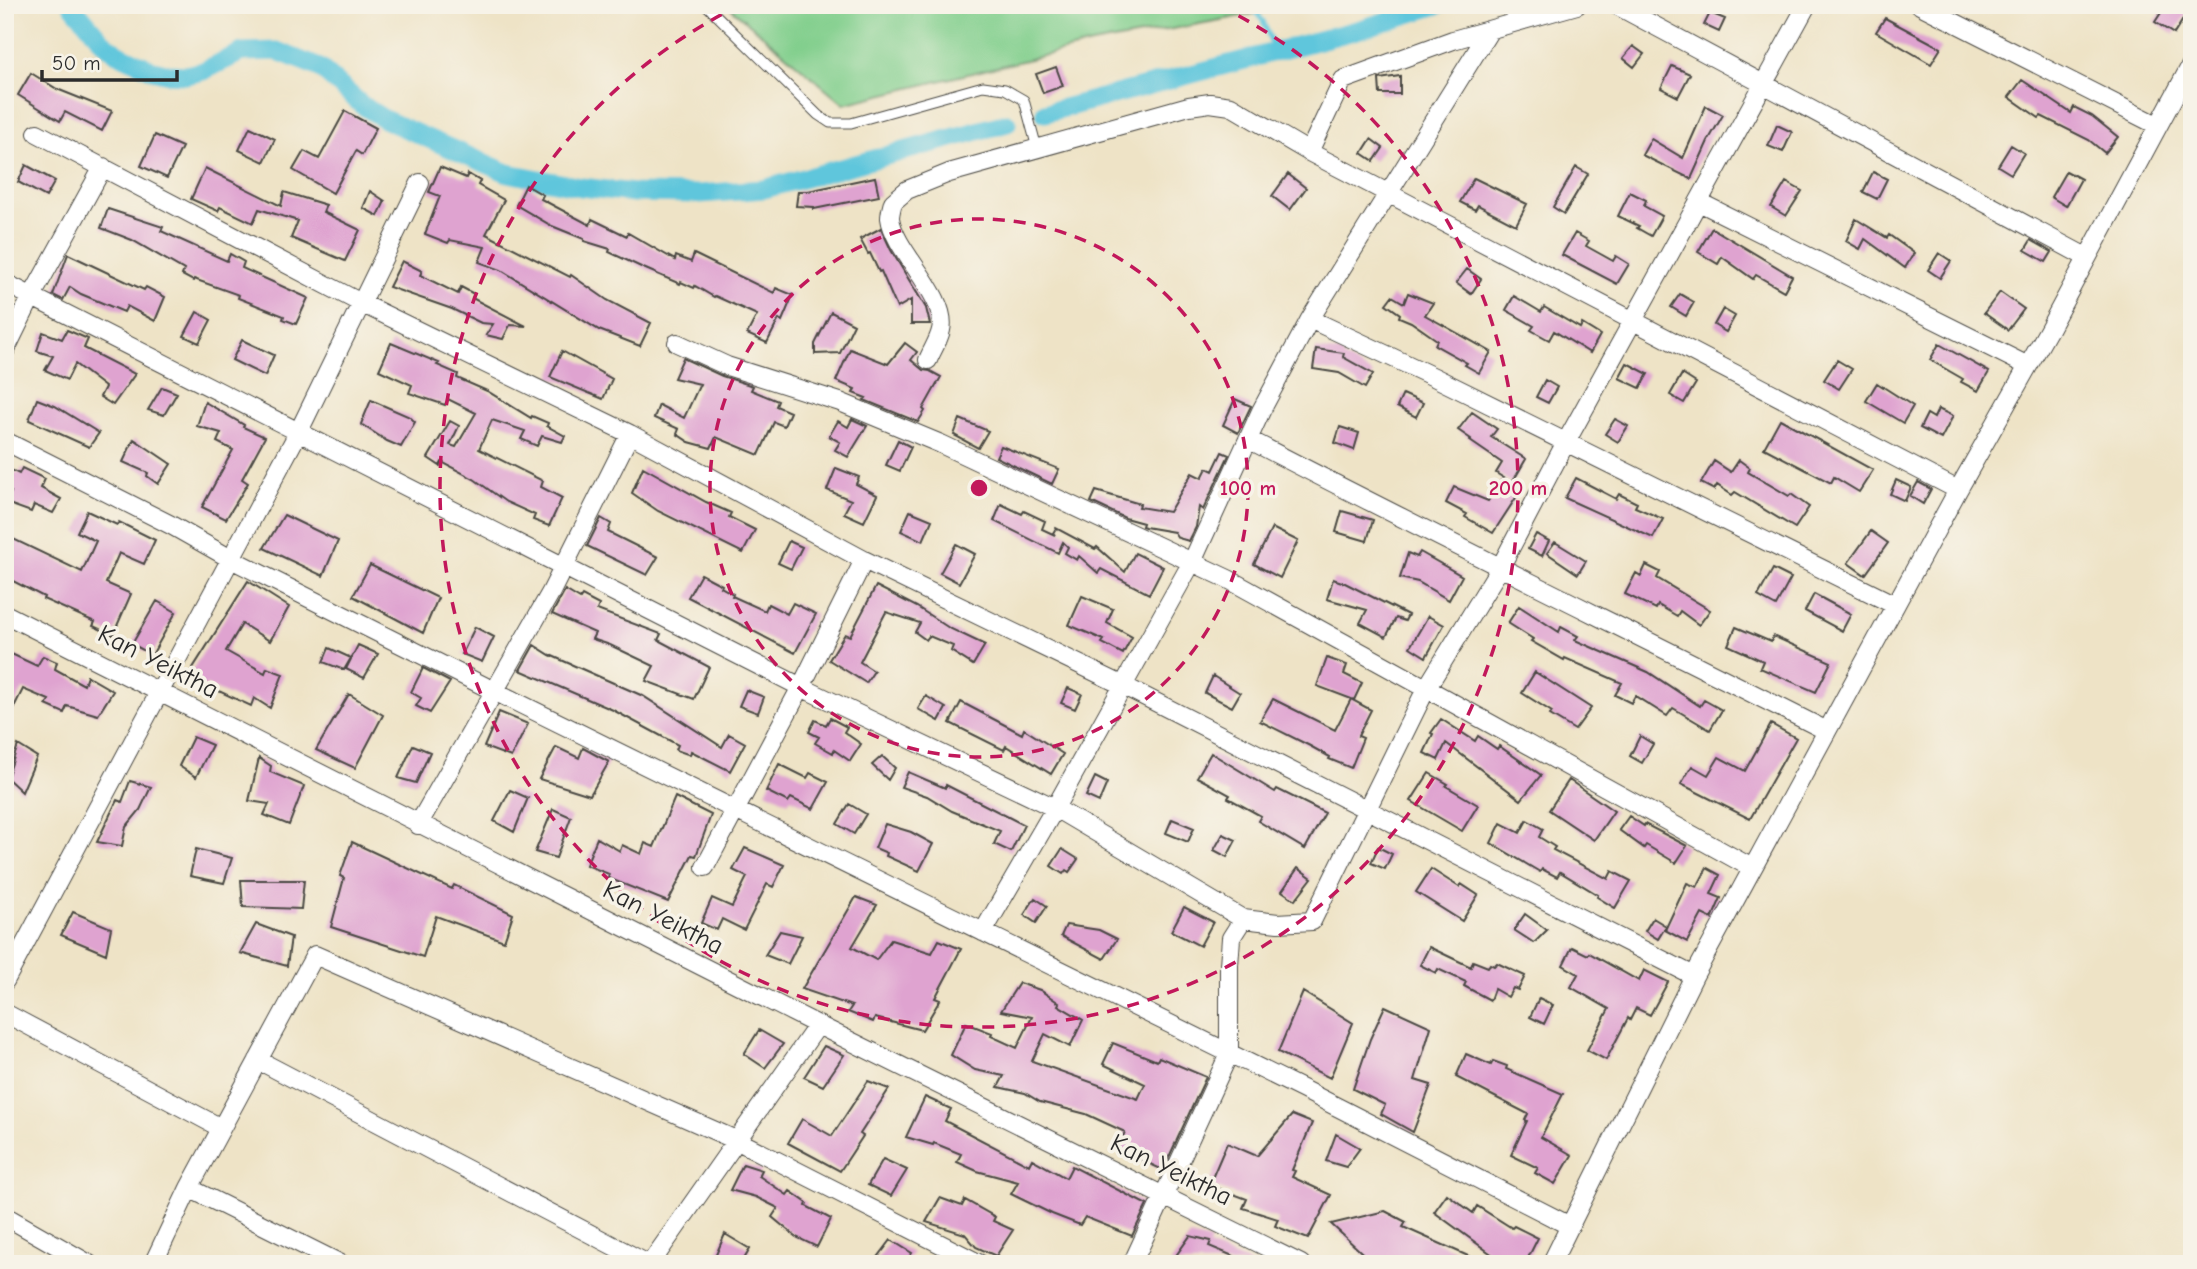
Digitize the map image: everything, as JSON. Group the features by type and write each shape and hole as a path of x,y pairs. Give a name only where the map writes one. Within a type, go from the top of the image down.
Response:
{"street":[{"path":"1616,5 2086,257"},
{"path":"5,283 801,687 1055,808 1243,919 1278,923 1312,921 1426,689 1501,566 1566,442 1807,5"},
{"path":"1920,5 2157,125"},
{"path":"1309,152 1343,80 1454,40 1570,6"},
{"path":"983,932 1192,562 1248,439 1310,319 1490,30"},
{"path":"1551,1264 1694,976 2192,63"},
{"path":"928,360 941,329 941,316 937,303 899,239 890,218 893,202 907,190 949,173 1189,106 1210,103 1231,106 1309,152 1958,489"},
{"path":"37,133 361,303 630,434 864,560 1368,808 1694,976"},
{"path":"5,351 103,167"},
{"path":"5,981 298,433 420,183"},
{"path":"1699,202 2028,366"},
{"path":"1310,319 1895,605"},
{"path":"677,343 727,366 840,402 941,444 1228,579 1752,868"},
{"path":"418,825 496,692 564,567 630,434"},
{"path":"1248,439 1397,517 1501,566 1826,731"},
{"path":"5,441 171,525 231,559 733,811 1230,1054 1570,1226"},
{"path":"705,867 801,687 864,560"},
{"name":"Kan Yeiktha","path":"5,614 418,825 1301,1264"},
{"path":"1132,1264 1230,1054 1231,938 1243,919"},
{"path":"153,1264 189,1188 314,955 738,1141 980,1264"},
{"path":"5,1013 221,1128"},
{"path":"258,1060 649,1264 818,1025"},
{"path":"189,1188 341,1264"},
{"path":"5,1216 89,1264"}],"lane":[{"path":"706,5 818,115 830,123 851,122 983,86 1005,89 1024,100 1037,148"}],"green space":[{"path":"727,5 1301,5 1092,44 844,104"}],"building":[{"path":"2166,5 2192,5 2174,34 2155,22"},
{"path":"1710,13 1725,19 1719,32 1704,25"},
{"path":"1885,18 1941,48 1931,64 1876,32"},
{"path":"1633,46 1644,54 1634,67 1623,58"},
{"path":"1672,66 1690,74 1678,97 1661,88"},
{"path":"1056,67 1063,86 1043,93 1036,74"},
{"path":"31,73 57,89 112,111 102,131 65,112 60,121 18,95"},
{"path":"1400,76 1400,94 1380,94 1379,79"},
{"path":"2022,80 2071,113 2074,107 2092,116 2118,137 2105,153 2089,140 2041,116 2039,118 2009,97"},
{"path":"1706,106 1723,115 1691,179 1642,155 1651,139 1683,158"},
{"path":"345,111 376,128 362,155 356,151 333,193 293,170 304,151 319,159"},
{"path":"1777,125 1792,132 1783,152 1768,146"},
{"path":"250,127 275,139 264,162 239,150"},
{"path":"155,135 182,147 167,178 141,166"},
{"path":"1371,139 1383,148 1374,161 1362,153"},
{"path":"2011,145 2024,153 2011,174 1998,166"},
{"path":"26,165 55,181 46,197 18,182"},
{"path":"440,167 466,178 468,174 480,181 478,185 504,200 486,234 570,277 571,275 607,300 651,323 640,346 599,330 501,270 479,262 485,247 450,240 448,243 425,234 440,196 429,192"},
{"path":"1576,167 1588,174 1564,214 1553,207"},
{"path":"205,168 281,206 284,192 326,205 323,212 360,230 345,261 291,238 298,221 259,209 253,223 220,207 218,211 191,199"},
{"path":"2066,171 2081,179 2066,206 2051,197"},
{"path":"1873,172 1887,179 1877,199 1863,192"},
{"path":"1288,174 1306,188 1290,210 1272,196"},
{"path":"875,177 879,196 814,209 796,206 798,191"},
{"path":"1474,178 1527,204 1516,225 1478,205 1475,210 1460,202"},
{"path":"1786,182 1802,191 1786,216 1771,207"},
{"path":"526,185 543,195 541,199 590,225 592,219 627,236 628,233 675,260 676,256 691,262 694,254 774,293 776,288 793,295 782,321 779,319 767,343 747,334 757,315 695,286 694,288 681,282 680,284 641,267 609,252 610,249 584,241 516,205"},
{"path":"370,191 385,201 378,216 363,208"},
{"path":"1630,192 1646,200 1644,206 1662,216 1651,236 1637,228 1639,226 1618,216"},
{"path":"108,209 163,227 161,231 227,261 230,254 244,262 242,268 308,298 296,324 283,319 284,316 238,298 239,295 194,279 193,281 182,275 184,270 132,240 101,228"},
{"path":"1856,219 1887,238 1889,235 1914,253 1905,268 1865,239 1860,249 1846,241"},
{"path":"881,228 926,308 930,324 911,324 911,300 897,308 881,271 879,272 860,239"},
{"path":"1712,228 1792,276 1784,291 1756,275 1753,279 1722,257 1718,264 1698,252"},
{"path":"1575,233 1589,241 1586,246 1613,261 1616,256 1629,264 1617,284 1562,255"},
{"path":"2031,240 2052,252 2046,262 2025,250"},
{"path":"1939,253 1951,261 1940,278 1928,270"},
{"path":"68,254 144,290 146,287 165,297 155,321 127,306 124,312 70,287 63,300 53,295"},
{"path":"402,261 422,271 420,275 458,294 461,287 474,294 472,298 526,326 510,325 503,339 486,335 493,324 481,323 452,309 389,287"},
{"path":"1467,269 1481,279 1471,294 1456,283"},
{"path":"2000,292 2024,309 2008,330 1984,313"},
{"path":"1408,293 1433,303 1425,315 1491,352 1479,373 1435,345 1437,340 1399,317 1400,314 1386,304 1392,296 1404,303"},
{"path":"1680,294 1694,302 1686,316 1671,307"},
{"path":"1514,296 1541,312 1544,307 1580,328 1582,324 1600,335 1590,353 1554,331 1549,340 1531,330 1534,326 1506,310"},
{"path":"1723,309 1735,316 1726,332 1714,325"},
{"path":"197,312 211,320 199,343 184,336"},
{"path":"831,312 854,324 840,353 815,354 815,344"},
{"path":"67,330 88,339 84,348 135,374 113,405 100,397 105,387 75,364 67,380 45,370 53,356 37,351 43,332 62,339"},
{"path":"242,340 274,355 265,376 232,360"},
{"path":"391,343 439,363 437,365 458,374 457,378 487,391 531,418 532,416 548,423 547,426 565,436 562,442 542,436 537,446 521,439 525,431 492,420 479,449 543,481 541,487 562,498 549,526 533,520 535,515 506,502 474,479 442,462 440,466 428,458 450,421 459,426 450,445 456,447 476,413 448,399 445,405 409,393 412,385 379,370"},
{"path":"905,343 917,352 911,360 923,370 941,377 918,422 864,400 866,398 853,393 855,389 836,381 850,349 888,364"},
{"path":"1939,344 1989,372 1978,391 1930,360"},
{"path":"1316,349 1344,353 1343,357 1373,374 1365,388 1339,373 1313,369"},
{"path":"562,351 612,379 603,399 550,377"},
{"path":"683,358 722,376 753,386 751,390 778,401 776,406 790,412 784,426 774,422 759,455 716,437 711,448 689,442 677,434 679,429 654,418 659,405 684,418 700,384 674,378"},
{"path":"1837,360 1852,369 1839,389 1824,380"},
{"path":"1627,363 1648,374 1640,388 1619,378"},
{"path":"1682,374 1696,383 1684,403 1670,395"},
{"path":"1545,380 1557,387 1548,403 1536,397"},
{"path":"1877,383 1913,406 1903,423 1866,401"},
{"path":"162,387 177,393 164,415 148,410"},
{"path":"1403,394 1423,403 1416,417 1397,407"},
{"path":"37,399 55,406 99,433 89,447 29,420"},
{"path":"1235,399 1251,406 1238,433 1223,425"},
{"path":"371,400 410,417 415,422 401,447 361,424"},
{"path":"205,402 244,425 243,427 265,437 242,479 248,483 226,519 202,507 233,450 217,442 221,433 197,426"},
{"path":"1938,409 1953,416 1941,439 1920,428 1927,414 1934,418"},
{"path":"1472,412 1497,429 1491,437 1526,459 1512,483 1496,473 1502,463 1458,430"},
{"path":"852,419 867,426 848,457 835,450 840,442 829,436 838,421 848,427"},
{"path":"960,419 988,431 978,448 954,435"},
{"path":"1615,419 1628,426 1618,442 1605,434"},
{"path":"1780,419 1873,470 1859,492 1834,477 1831,483 1764,448"},
{"path":"1340,427 1359,433 1354,450 1335,443"},
{"path":"134,439 171,464 158,484 147,476 148,473 123,462"},
{"path":"898,440 911,447 900,471 886,465"},
{"path":"1001,446 1059,469 1052,484 996,457"},
{"path":"1222,452 1229,455 1203,510 1199,507 1196,527 1189,541 1178,538 1174,532 1142,526 1143,523 1125,518 1091,502 1096,491 1140,504 1139,507 1169,512 1192,473 1202,478 1207,468 1213,471"},
{"path":"1739,460 1750,468 1748,472 1789,496 1791,494 1809,507 1795,528 1735,492 1732,495 1717,485 1714,490 1701,483 1714,461 1731,472"},
{"path":"5,467 19,474 22,468 45,479 41,488 61,499 53,513 34,505 31,512 6,503 11,492 5,489"},
{"path":"643,467 731,513 729,517 755,530 743,553 658,511 632,493"},
{"path":"836,468 859,477 856,484 877,495 864,522 844,513 851,500 827,490"},
{"path":"1576,478 1616,499 1619,494 1637,503 1635,507 1663,519 1653,538 1565,498"},
{"path":"1896,480 1911,487 1905,501 1890,494"},
{"path":"1501,481 1519,493 1493,533 1446,503 1454,487 1488,501"},
{"path":"1918,482 1931,489 1923,504 1910,496"},
{"path":"1001,504 1045,521 1042,529 1055,535 1053,533 1056,528 1095,549 1097,547 1125,572 1135,553 1163,567 1149,594 1101,569 1098,573 1079,556 1077,560 1065,553 1068,547 1063,542 1058,553 994,521"},
{"path":"87,511 117,525 119,522 155,540 144,564 119,553 106,583 131,594 113,635 93,626 95,622 43,599 44,597 5,577 5,535 82,572 96,541 77,532"},
{"path":"910,511 932,520 923,541 901,531"},
{"path":"1342,511 1373,520 1367,541 1336,532"},
{"path":"284,515 338,541 323,576 264,548"},
{"path":"601,518 611,524 608,532 658,557 647,575 587,546"},
{"path":"1272,528 1298,541 1280,578 1254,564"},
{"path":"1871,531 1888,543 1865,575 1848,563"},
{"path":"1536,534 1549,541 1542,556 1528,549"},
{"path":"789,541 802,547 791,569 778,563"},
{"path":"1555,542 1586,561 1578,574 1547,553"},
{"path":"956,544 975,554 959,583 940,573"},
{"path":"1420,552 1462,576 1449,600 1418,582 1400,578 1408,553 1417,557"},
{"path":"370,565 438,598 423,633 353,596"},
{"path":"1646,565 1660,572 1657,578 1710,610 1699,625 1680,611 1677,616 1658,605 1656,609 1625,594 1636,573 1641,576"},
{"path":"1773,569 1791,578 1776,606 1758,596"},
{"path":"701,574 722,585 732,596 765,611 768,604 787,614 793,603 816,614 795,653 688,597"},
{"path":"1333,579 1408,615 1405,621 1396,618 1386,637 1360,623 1367,610 1327,599"},
{"path":"248,581 289,607 270,641 242,624 226,651 265,673 267,668 283,674 270,708 254,698 251,706 206,685 204,689 186,679"},
{"path":"876,586 917,607 949,628 985,645 973,665 951,651 953,646 929,636 926,640 915,632 920,623 886,612 860,662 874,671 866,683 829,660 845,634 850,636"},
{"path":"565,590 580,599 582,596 599,605 597,610 661,634 658,640 709,667 694,699 646,681 654,666 592,639 595,633 552,614"},
{"path":"1814,594 1851,614 1842,631 1805,611"},
{"path":"1082,596 1113,609 1107,623 1132,637 1123,654 1102,643 1104,640 1069,625"},
{"path":"157,601 176,612 152,655 132,644"},
{"path":"1519,606 1559,632 1561,627 1578,636 1575,640 1648,672 1700,706 1704,700 1722,710 1710,730 1673,708 1667,716 1635,696 1631,703 1615,695 1622,683 1565,658 1564,660 1531,641 1533,639 1508,623"},
{"path":"1428,616 1444,625 1426,657 1410,647"},
{"path":"475,627 494,637 482,662 462,654"},
{"path":"1736,627 1771,642 1773,636 1831,662 1816,692 1760,668 1763,661 1728,645"},
{"path":"358,645 378,654 364,678 346,669"},
{"path":"534,645 550,655 643,696 722,747 729,734 745,743 730,771 691,751 690,755 676,750 678,745 613,710 520,670"},
{"path":"329,648 351,658 344,670 323,662"},
{"path":"5,651 37,666 43,656 57,662 55,669 84,685 87,676 113,691 98,715 67,706 64,713 46,705 49,700 23,689 5,725"},
{"path":"1327,658 1347,665 1344,674 1362,683 1354,700 1317,686"},
{"path":"423,668 450,682 430,713 416,706 421,698 411,692"},
{"path":"1535,672 1591,708 1575,730 1522,693"},
{"path":"1213,676 1240,693 1232,707 1205,693"},
{"path":"1068,688 1082,694 1075,709 1061,703"},
{"path":"746,690 764,697 758,713 739,706"},
{"path":"349,694 383,715 355,768 316,750"},
{"path":"926,696 946,708 939,721 918,709"},
{"path":"1273,699 1335,730 1351,699 1371,710 1358,736 1363,738 1351,768 1260,721"},
{"path":"961,702 1022,734 1024,729 1063,754 1051,774 1006,746 1004,750 950,723"},
{"path":"499,712 528,724 511,757 484,747"},
{"path":"830,718 847,727 844,732 861,744 850,761 834,750 833,753 815,743 819,737 809,732 815,720 826,725"},
{"path":"1441,719 1475,741 1478,736 1497,749 1499,746 1541,775 1521,800 1446,743 1438,760 1424,753 1433,734 1431,733"},
{"path":"1771,724 1796,738 1750,819 1681,784 1692,766 1708,775 1719,757 1745,771"},
{"path":"1640,736 1653,744 1642,763 1630,756"},
{"path":"193,737 212,745 196,777 179,766"},
{"path":"18,745 37,757 22,792 7,778"},
{"path":"413,745 430,752 416,783 398,778"},
{"path":"556,747 579,758 583,748 609,762 590,795 539,779"},
{"path":"1211,753 1275,792 1277,789 1325,813 1305,849 1258,821 1261,816 1228,798 1230,795 1197,777"},
{"path":"882,756 895,768 888,780 872,765"},
{"path":"259,758 271,766 270,772 304,786 289,825 264,815 269,804 249,801"},
{"path":"779,764 807,778 810,773 828,782 813,809 791,798 788,802 766,791"},
{"path":"908,772 945,788 946,785 1024,825 1011,852 994,844 1000,831 952,811 927,796 901,787"},
{"path":"1429,773 1478,805 1462,831 1411,801"},
{"path":"1095,777 1107,783 1099,802 1086,796"},
{"path":"1569,780 1614,811 1594,840 1549,810"},
{"path":"130,781 151,787 140,810 126,827 122,846 97,842 117,800 122,802"},
{"path":"510,790 528,798 514,832 494,821"},
{"path":"675,797 711,815 696,856 692,855 668,902 608,878 609,874 586,865 597,838 620,851 622,845 641,854 645,843 654,847"},
{"path":"849,804 866,814 854,834 837,824"},
{"path":"553,809 571,817 556,858 535,852"},
{"path":"1629,816 1687,846 1676,863 1646,845 1644,848 1619,830"},
{"path":"1172,819 1194,828 1188,842 1166,833"},
{"path":"1527,820 1543,829 1539,837 1555,847 1553,850 1608,879 1612,871 1631,881 1615,908 1560,872 1557,877 1542,869 1540,872 1491,843 1501,823 1520,833"},
{"path":"885,824 911,832 933,844 919,871 875,848"},
{"path":"1223,834 1236,840 1227,857 1214,850"},
{"path":"352,842 452,889 454,885 513,914 504,941 436,916 423,957 331,927 344,878 340,876"},
{"path":"1378,847 1392,854 1385,869 1371,863"},
{"path":"745,848 784,865 773,887 767,884 744,930 722,919 717,930 701,923 712,898 732,907 747,877 733,870"},
{"path":"196,849 232,858 224,883 190,876"},
{"path":"1062,849 1078,859 1069,872 1066,870 1063,874 1051,866"},
{"path":"1298,868 1312,878 1295,900 1282,891"},
{"path":"1707,868 1720,875 1711,894 1721,898 1712,919 1702,914 1687,942 1665,930 1687,883 1697,887"},
{"path":"1431,869 1459,887 1461,884 1478,895 1462,921 1416,892"},
{"path":"241,880 304,880 301,909 243,907"},
{"path":"856,897 877,905 852,947 876,960 891,940 932,953 939,940 961,949 935,998 940,1000 922,1030 875,1018 873,1022 848,1012 852,1006 802,989"},
{"path":"1035,898 1047,906 1036,923 1024,915"},
{"path":"1184,907 1213,922 1200,946 1171,931"},
{"path":"73,912 111,928 106,954 61,935"},
{"path":"1525,914 1547,930 1534,943 1514,930"},
{"path":"1653,918 1666,926 1658,939 1645,931"},
{"path":"256,924 291,937 287,966 240,953"},
{"path":"1066,925 1099,930 1117,939 1104,959 1061,936"},
{"path":"780,931 802,936 788,964 765,955"},
{"path":"1429,947 1471,967 1473,961 1488,967 1497,963 1525,976 1518,990 1513,988 1508,997 1494,989 1490,1000 1464,986 1466,982 1438,969 1436,973 1420,965"},
{"path":"1572,947 1588,955 1589,953 1639,981 1644,970 1668,982 1650,1015 1636,1008 1630,1020 1628,1018 1606,1060 1587,1050 1609,1009 1571,987 1578,974 1563,965"},
{"path":"1019,983 1040,990 1083,1020 1070,1047 1045,1034 1032,1061 1138,1099 1145,1084 1103,1064 1113,1043 1157,1061 1159,1057 1206,1077 1163,1170 1117,1149 1125,1132 1086,1114 1040,1102 1025,1093 998,1087 1004,1076 975,1070 951,1055 966,1023 992,1033 991,1036 1017,1048 1032,1017 1001,1011"},
{"path":"1303,992 1353,1023 1330,1078 1278,1052"},
{"path":"1539,998 1553,1005 1544,1024 1530,1017"},
{"path":"1385,1006 1431,1027 1415,1080 1431,1085 1413,1132 1381,1114 1385,1105 1353,1089 1370,1039"},
{"path":"759,1030 783,1044 765,1068 744,1054"},
{"path":"824,1046 844,1055 823,1086 804,1077"},
{"path":"1466,1054 1491,1065 1493,1061 1507,1066 1506,1069 1563,1094 1541,1137 1572,1155 1555,1184 1535,1173 1538,1168 1511,1155 1528,1114 1456,1077"},
{"path":"868,1081 889,1089 840,1171 788,1143 802,1119 832,1136"},
{"path":"925,1097 951,1109 945,1121 1029,1165 1032,1159 1066,1178 1072,1166 1147,1205 1132,1236 1085,1217 1080,1225 1052,1214 1011,1194 1018,1182 977,1171 957,1162 961,1154 934,1143 933,1145 906,1137"},
{"path":"1292,1115 1312,1123 1292,1170 1295,1171 1292,1177 1331,1195 1308,1239 1275,1226 1278,1219 1243,1208 1247,1199 1209,1185 1227,1143 1257,1156"},
{"path":"1336,1134 1360,1148 1346,1167 1326,1161"},
{"path":"883,1159 907,1170 891,1196 868,1185"},
{"path":"743,1164 762,1170 759,1176 787,1195 790,1191 807,1203 806,1206 831,1219 817,1247 796,1237 772,1217 778,1208 756,1197 730,1190"},
{"path":"1447,1194 1473,1213 1477,1206 1512,1228 1514,1226 1538,1238 1525,1264 1505,1264 1434,1212"},
{"path":"940,1198 962,1206 965,1200 995,1217 993,1221 1013,1230 996,1256 976,1247 965,1234 926,1222"},
{"path":"1385,1211 1406,1222 1403,1227 1486,1264 1374,1264 1331,1224"},
{"path":"725,1234 750,1249 741,1264 712,1264"},
{"path":"1190,1236 1211,1241 1209,1246 1252,1264 1170,1264"},
{"path":"891,1240 912,1253 904,1264 873,1264"}],"waterway":[{"path":"72,5 102,41 117,53 153,70 186,75 203,71 242,52 277,51 320,68 362,105 384,119 508,173 581,187 634,193 700,194 764,189 1007,123"},
{"path":"1250,5 1263,21 1275,52"},
{"path":"1045,113 1357,30 1438,5"}]}
